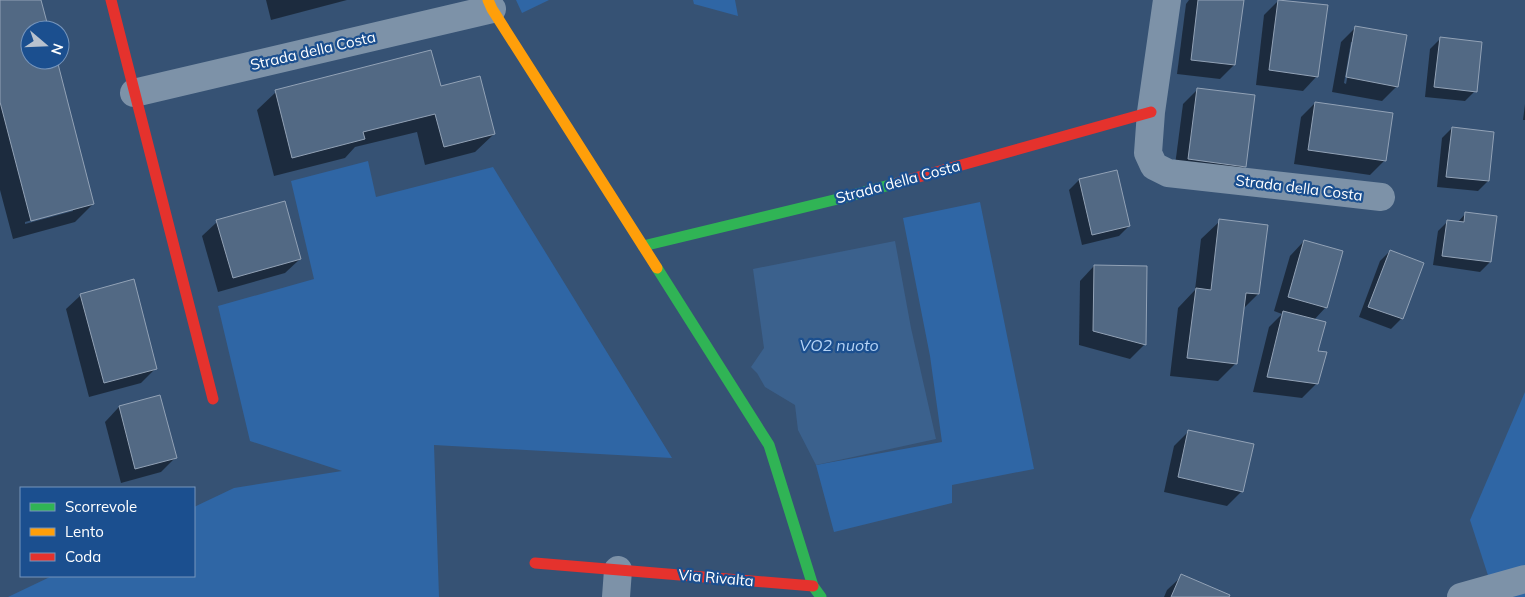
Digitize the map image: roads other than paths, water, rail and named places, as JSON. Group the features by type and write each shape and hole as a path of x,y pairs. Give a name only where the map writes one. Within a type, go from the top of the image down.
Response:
{"street":[{"path":"110,0 213,399"},
{"name":"Strada della Costa","path":"1167,0 1151,112 1148,153 1154,166 1168,172 1380,197"},
{"name":"Strada della Costa","path":"134,93 490,4 769,445 813,586 821,597"},
{"name":"Strada della Costa","path":"643,246 842,198 1151,112"},
{"name":"Via Rivalta","path":"534,563 813,586"},
{"path":"616,597 618,570"},
{"path":"1461,597 1525,579"}],"water":[{"name":"VO2 nuoto","path":"895,241 911,328 936,439 816,465 798,430 795,405 765,387 751,367 764,348 753,269"}]}
